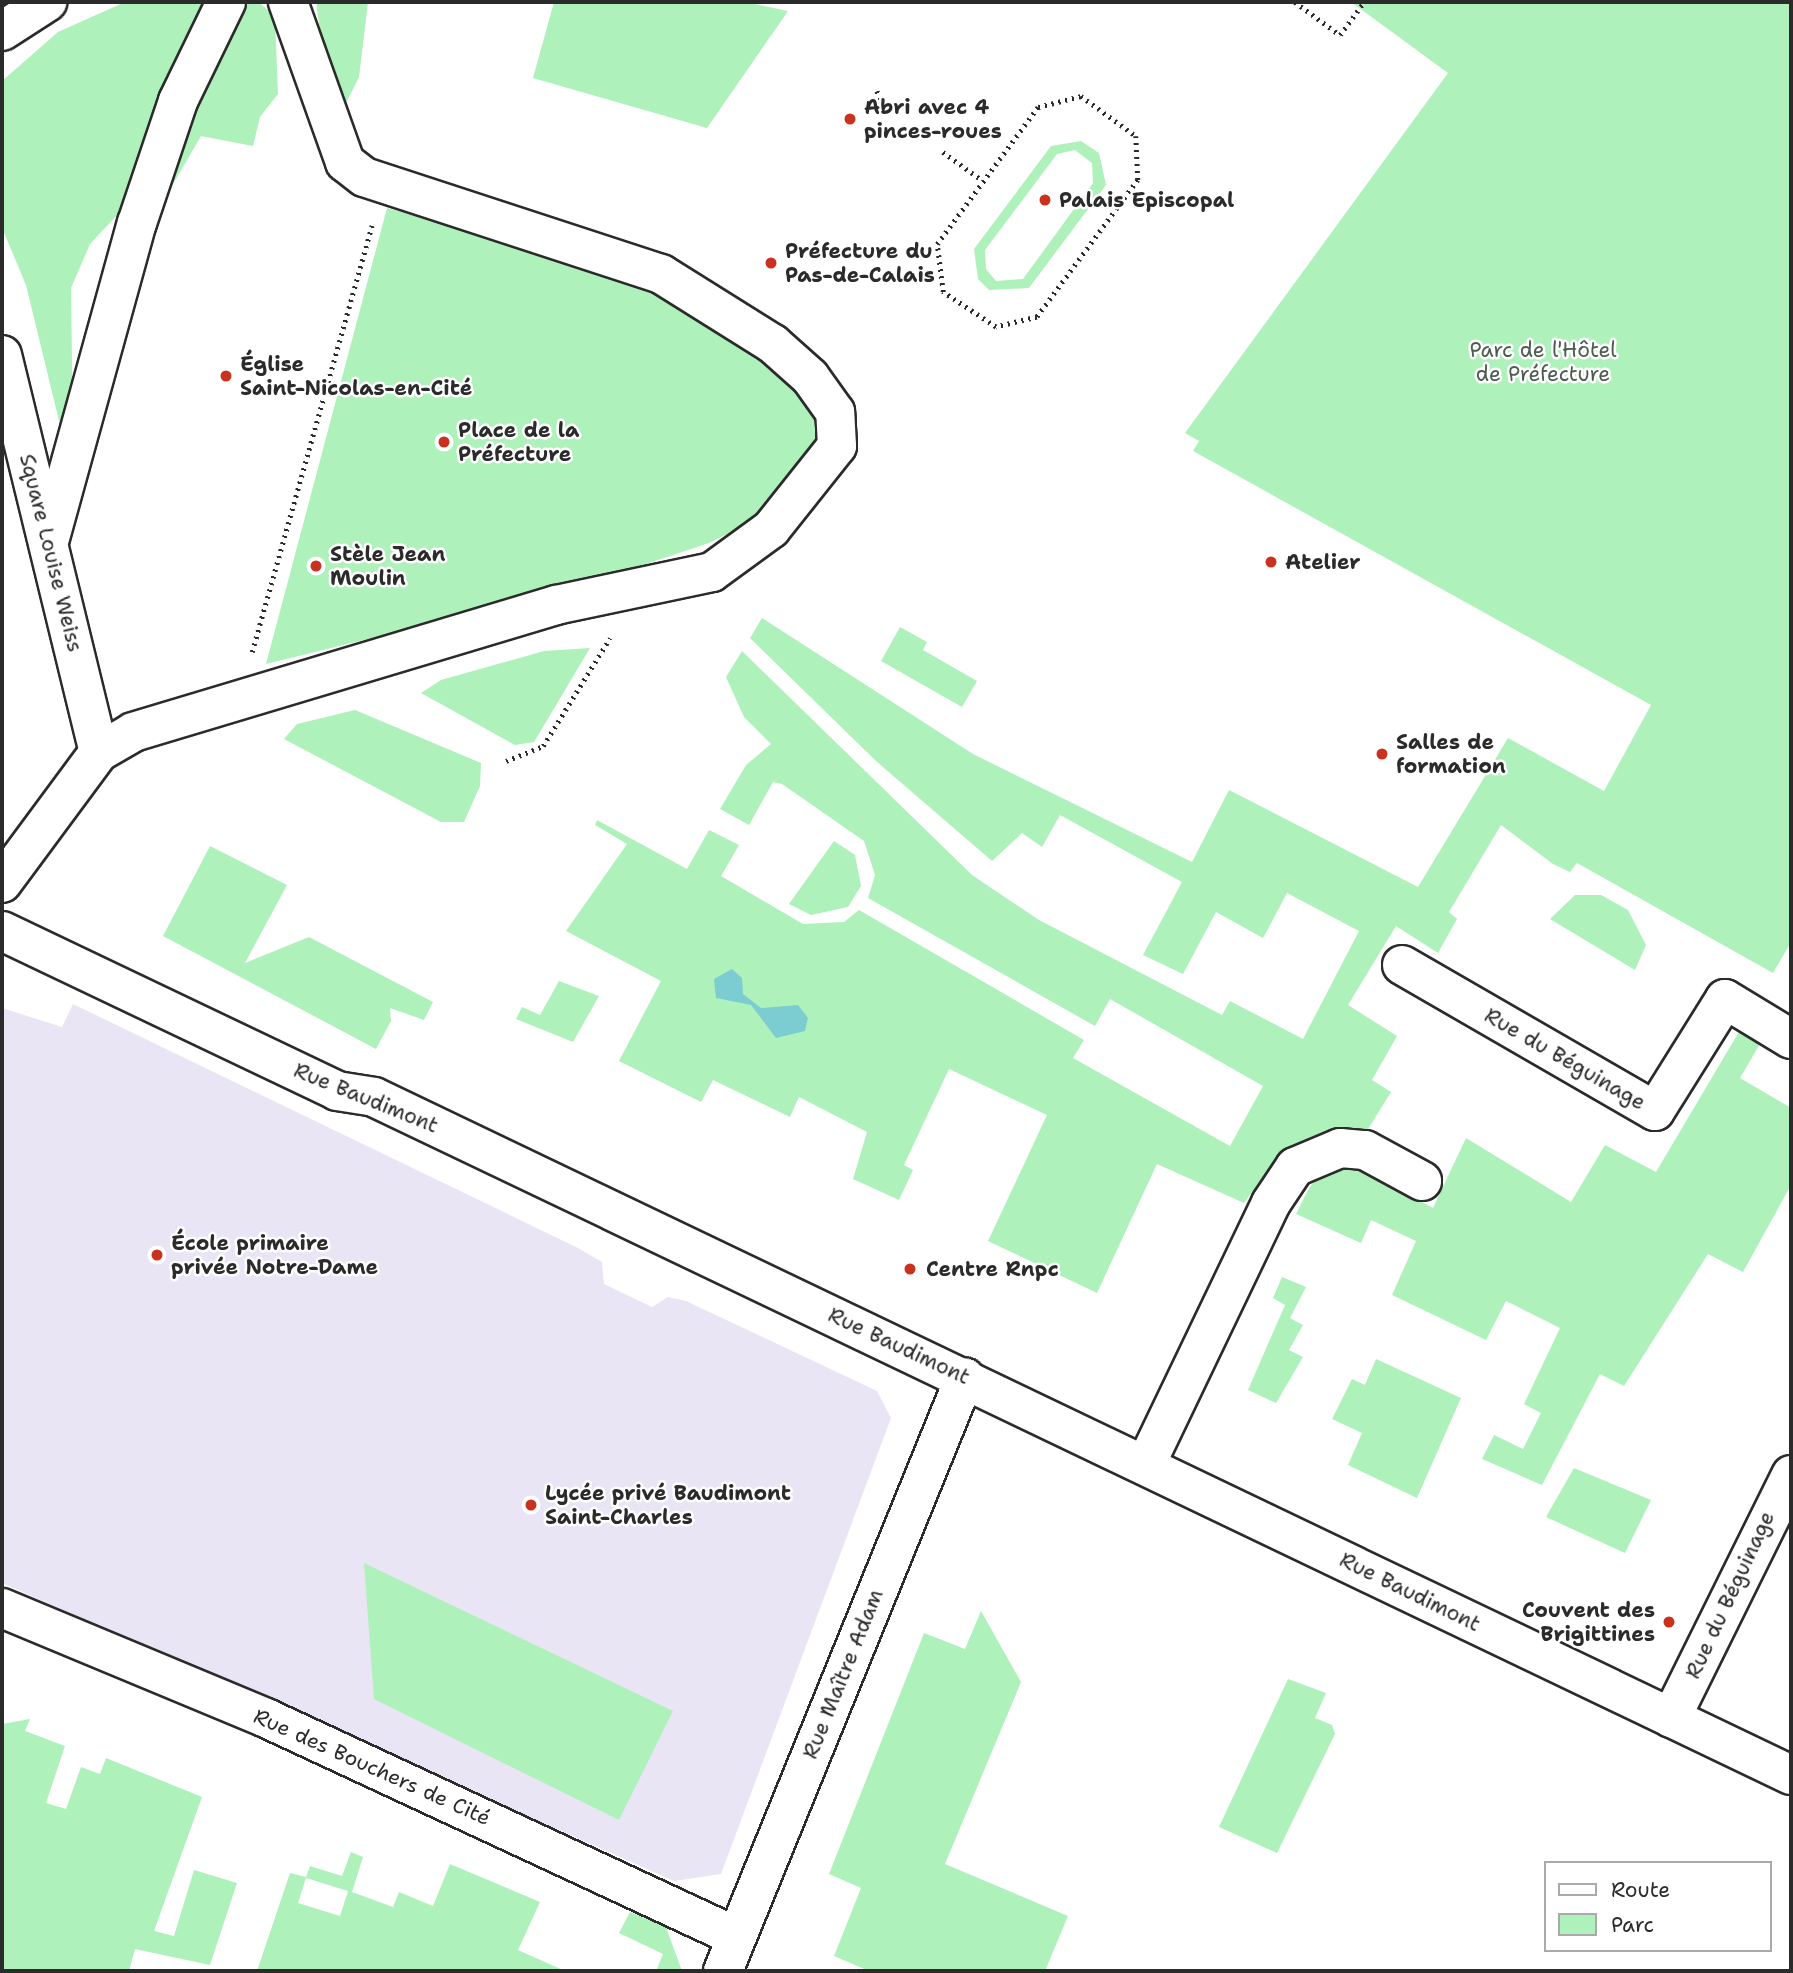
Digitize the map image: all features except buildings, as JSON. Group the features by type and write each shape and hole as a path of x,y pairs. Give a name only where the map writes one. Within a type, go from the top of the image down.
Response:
{"street":[{"path":"50,538 137,223 178,101 226,2"},
{"path":"2,883 99,752 142,729 247,694 556,605 712,572 771,529 837,446 833,406 773,344 643,265 375,182 345,162 288,2"},
{"name":"Square Louise Weiss","path":"2,355 50,538 99,752"},
{"name":"Rue Baudimont","path":"2,931 338,1091 374,1097 965,1377 1791,1775"},
{"name":"Rue du Béguinage","path":"1402,965 1655,1111 1725,999 1791,1039"},
{"path":"1146,1464 1271,1203 1295,1167 1340,1148 1365,1150 1422,1181"},
{"name":"Rue Maître Adam","path":"730,1954 965,1377"},
{"name":"Rue du Béguinage","path":"1671,1717 1791,1475"},
{"name":"Rue des Bouchers de Cité","path":"2,1608 266,1718 730,1954"}],"path":[{"path":"1295,2 1340,35 1364,2"},
{"path":"877,91 885,108"},
{"path":"1081,96 1136,136 1138,180 1130,191 1037,317 996,327 943,292 937,244 982,180 1038,107 1081,96"},
{"path":"943,152 982,180"},
{"path":"247,694 248,668 375,182"},
{"path":"506,761 543,746 634,590"}],"shaded area":[{"name":"Lycée privé Baudimont Saint-Charles","path":"73,1004 576,1247 602,1262 604,1284 652,1307 668,1297 686,1301 877,1391 891,1418 721,1874 674,1881 2,1583 2,1008 62,1027"}],"green space":[{"path":"125,2 259,2 275,17 278,94 260,117 253,146 201,136 165,198 121,211 90,244 71,288 73,438 60,425 26,285 2,228 2,81 58,32"},
{"path":"316,2 368,2 359,77 345,105 328,88"},
{"path":"554,2 745,2 788,11 707,128 533,78"},
{"name":"Parc de l'Hôtel de Préfecture","path":"1351,2 1791,2 1791,942 1773,973 1577,863 1570,872 1553,864 1501,825 1449,912 1457,919 1438,953 1396,926 1348,1005 1397,1036 1372,1080 1391,1092 1365,1134 1323,1132 1306,1139 1272,1165 1244,1203 1157,1164 1097,1293 988,1241 1047,1115 949,1069 904,1165 913,1170 899,1200 853,1179 867,1132 799,1097 790,1117 713,1080 701,1102 619,1061 661,981 566,931 627,844 595,825 597,820 687,869 709,830 739,845 721,876 803,924 844,922 859,910 1084,1040 1073,1058 1230,1146 1263,1086 1110,999 1095,1026 868,898 875,875 864,841 782,784 773,782 749,825 720,809 746,765 771,744 744,717 726,677 742,651 972,875 1039,920 1222,1015 1230,1001 1303,1039 1359,931 1287,893 1263,938 1216,912 1183,974 1143,955 1182,882 1060,815 1042,847 1022,833 992,861 876,761 750,638 762,618 973,754 1192,862 1229,790 1418,887 1508,738 1604,791 1651,705 1193,451 1199,441 1185,433 1448,73"},
{"path":"1081,141 1099,153 1106,185 1029,288 989,290 978,279 974,249 1051,146","holes":["1075,150 1092,163 1093,183 1023,279 996,281 986,269 985,250 1057,154"]},
{"path":"387,208 626,274 771,357 818,406 823,438 764,516 709,543 568,590 266,664"},
{"path":"900,627 927,642 923,650 977,681 962,707 881,661"},
{"path":"590,648 534,742 515,745 421,693 441,680 544,651"},
{"path":"355,710 481,763 480,786 464,822 441,822 284,739 297,724"},
{"path":"834,841 855,855 861,886 848,907 811,915 789,904"},
{"path":"210,846 287,885 245,963 309,937 433,1002 424,1020 390,1008 391,1021 376,1049 163,936"},
{"path":"1575,895 1601,895 1628,910 1646,945 1635,970 1550,919"},
{"path":"559,981 599,996 573,1042 516,1019 522,1007 540,1015"},
{"path":"1743,1025 1764,1037 1740,1078 1791,1108 1791,1185 1743,1272 1708,1254 1624,1386 1600,1374 1542,1485 1482,1459 1494,1435 1523,1449 1541,1413 1524,1404 1560,1328 1506,1301 1486,1340 1392,1295 1416,1241 1371,1220 1361,1243 1296,1214 1308,1190 1318,1175 1353,1164 1433,1208 1466,1138 1571,1202 1605,1145 1656,1172"},
{"path":"1282,1277 1306,1287 1290,1318 1303,1325 1289,1350 1303,1357 1276,1403 1248,1390 1285,1305 1273,1298"},
{"path":"1376,1359 1461,1398 1417,1498 1348,1465 1362,1433 1332,1419 1352,1379 1365,1385"},
{"path":"1574,1468 1651,1500 1625,1553 1546,1517"},
{"path":"364,1563 673,1711 619,1820 374,1699"},
{"path":"981,1611 1021,1682 945,1864 1068,1916 1045,1971 869,1971 834,1956 861,1888 829,1874 924,1633 965,1649"},
{"path":"1288,1679 1326,1693 1315,1718 1332,1725 1335,1734 1277,1853 1219,1827"},
{"path":"30,1719 25,1731 65,1746 46,1803 66,1809 81,1767 100,1774 106,1758 202,1797 154,1931 174,1936 194,1870 237,1883 210,1965 135,1949 129,1971 2,1971 2,1724"},
{"path":"351,1852 363,1857 352,1892 393,1907 399,1892 433,1906 450,1864 540,1902 518,1950 565,1971 257,1971 290,1873 306,1877 310,1866 342,1876","holes":["306,1878 348,1891 340,1916 298,1903"]},
{"path":"630,1912 666,1927 682,1971 656,1971 663,1954 619,1933"}],"water":[{"path":"732,969 742,978 743,994 761,1008 798,1005 808,1018 805,1031 776,1038 751,1005 716,998 714,979"}],"place":[{"name":"Abri avec 4 pinces-roues","path":"850,119"},
{"name":"Palais Episcopal","path":"1045,200"},
{"name":"Préfecture du Pas-de-Calais","path":"771,263"},
{"name":"Église Saint-Nicolas-en-Cité","path":"226,376"},
{"name":"Place de la Préfecture","path":"444,442"},
{"name":"Atelier","path":"1271,562"},
{"name":"Stèle Jean Moulin","path":"316,566"},
{"name":"Salles de formation","path":"1382,754"},
{"name":"École primaire privée Notre-Dame","path":"157,1255"},
{"name":"Centre Rnpc","path":"910,1269"},
{"name":"Lycée privé Baudimont Saint-Charles","path":"531,1505"},
{"name":"Couvent des Brigittines","path":"1669,1622"}]}
